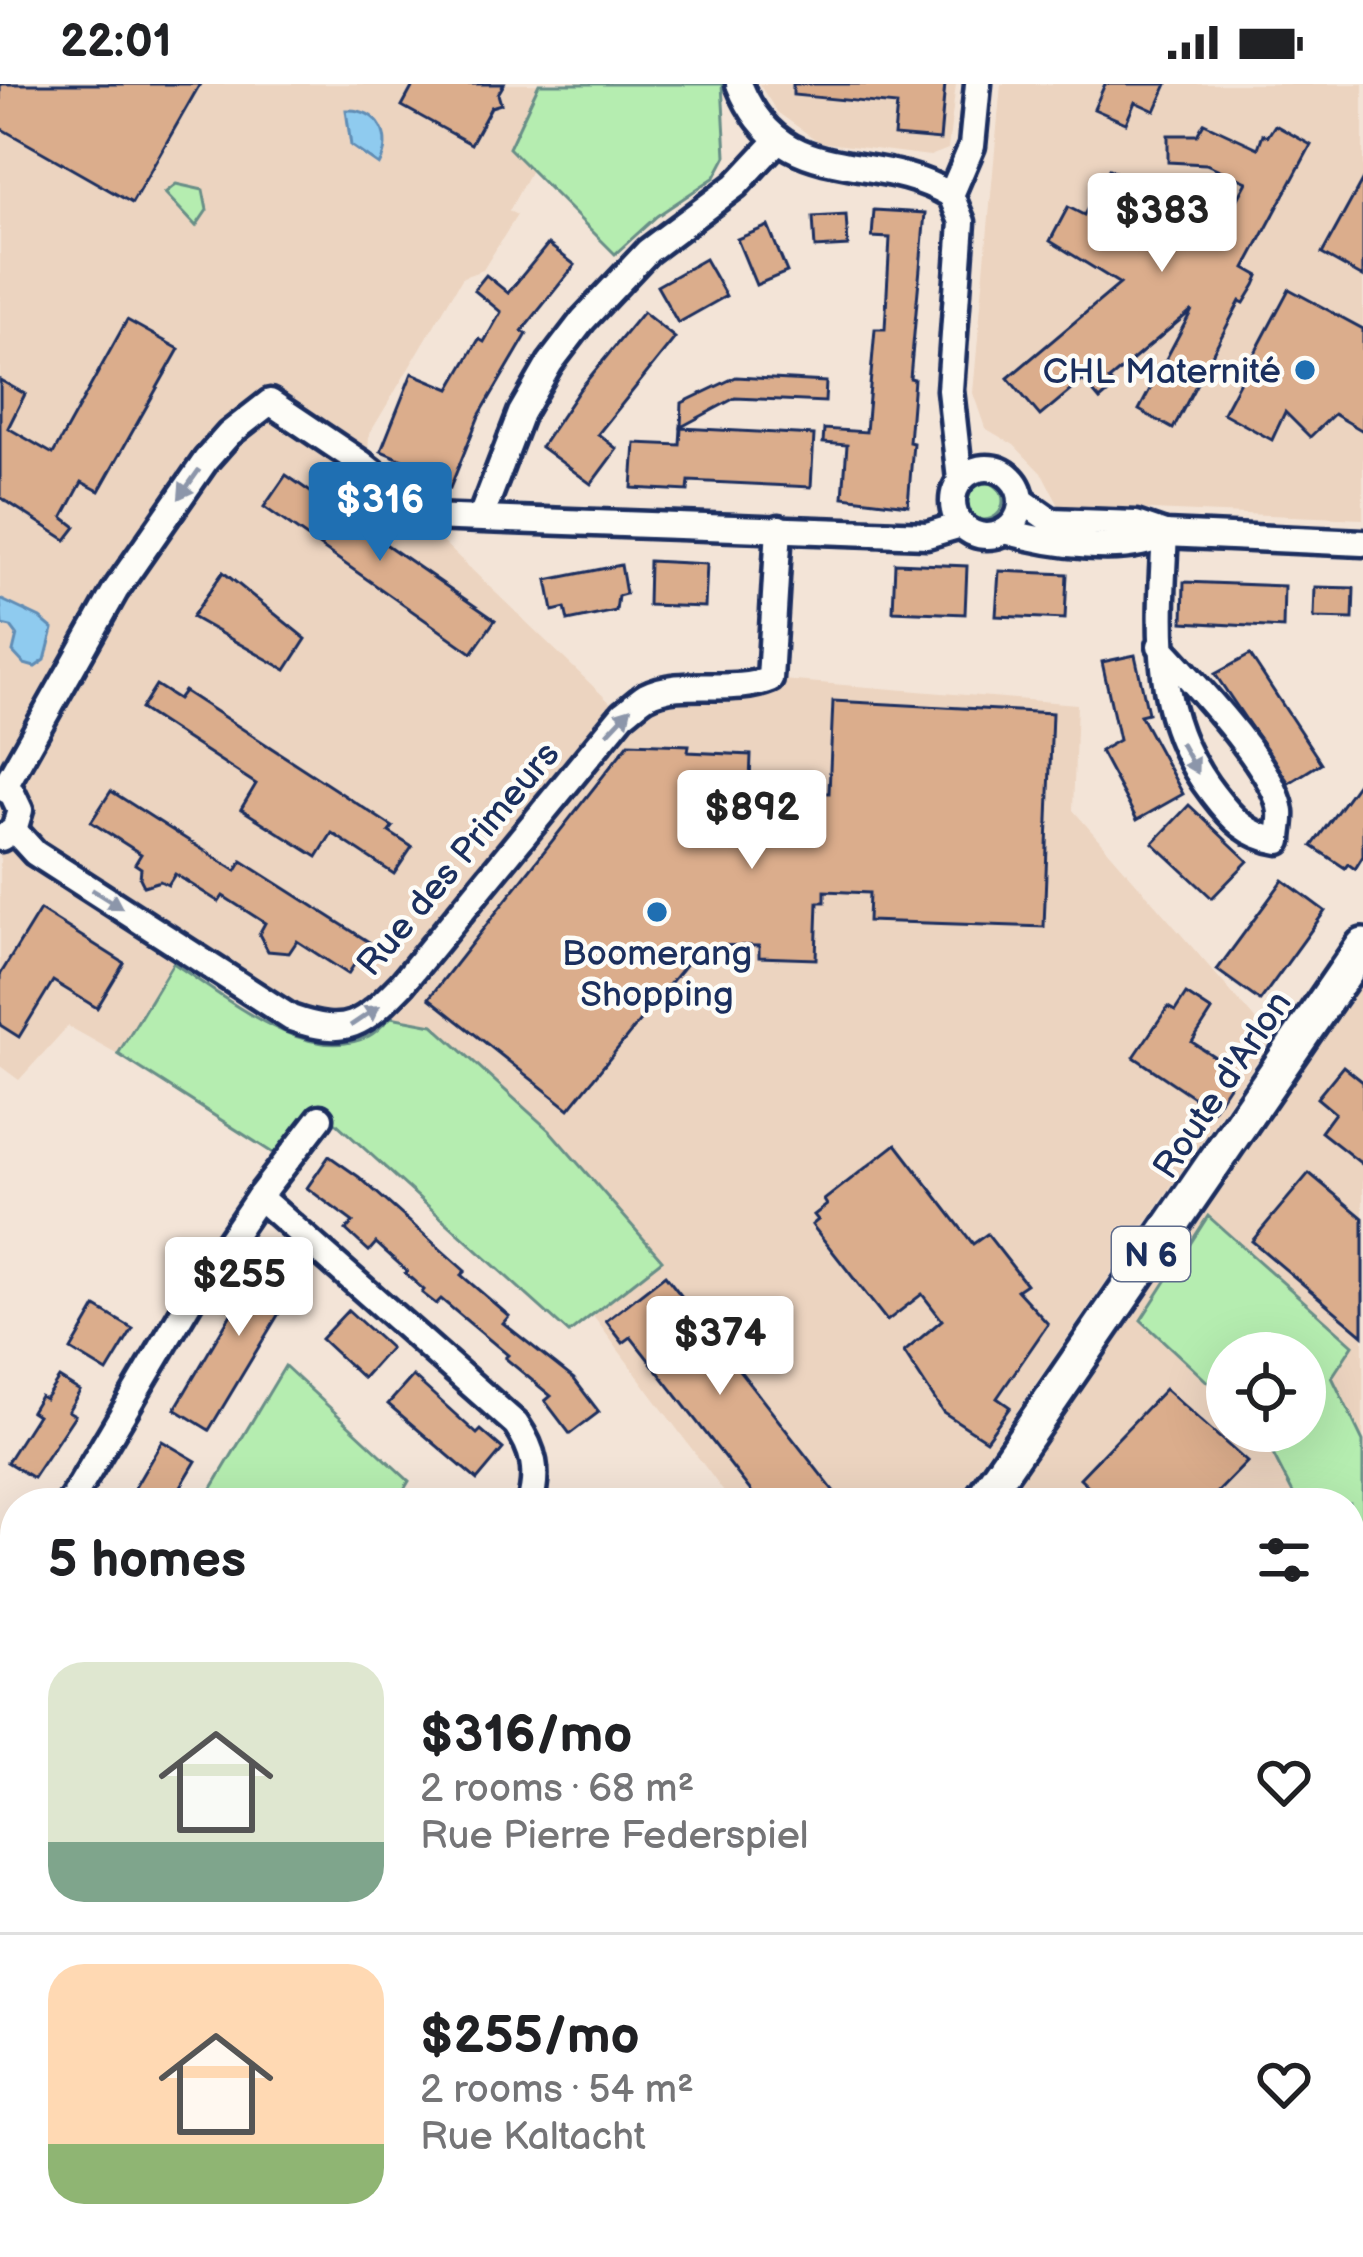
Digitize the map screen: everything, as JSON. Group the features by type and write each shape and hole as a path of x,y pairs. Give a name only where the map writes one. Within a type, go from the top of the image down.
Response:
{"main road":[{"name":"Route d'Arlon","path":"990,1488 1363,946"}],"street":[{"path":"740,84 752,115 777,141 804,155 926,180 951,195 962,222 950,390 958,503 982,536 1006,531 1040,542 1132,546 1165,534"},
{"path":"951,195 971,146 978,84"},
{"path":"481,517 521,413 583,320 648,250 736,185 777,141"},
{"path":"2,787 128,572 206,460 229,434 270,402 429,518 927,535 958,503 969,472 994,469"},
{"path":"952,418 964,438 1012,480 1021,500 1051,520 1136,524 1165,534 1363,543"},
{"path":"503,456 521,518"},
{"path":"1006,531 1021,500"},
{"name":"Rue des Primeurs","path":"2,787 12,793 20,810 7,834 291,1018 323,1029 351,1027 402,984 623,715 647,695 748,688 770,679 779,528"},
{"path":"1160,646 1215,706 1259,766 1281,809 1279,841 1254,837 1200,779 1179,740 1160,646 1165,534"},
{"path":"79,1488 199,1285 320,1118"},
{"path":"259,1197 516,1424 535,1460 534,1488"}],"shaded area":[{"path":"0,84 539,84 509,147 531,170 509,211 517,215 483,270 463,277 369,435 362,464 429,517 444,543 622,714 648,695 770,679 1077,704 1073,810 1272,1039 964,1488 721,1488 593,1316 661,1261 371,1035 365,1037 359,1024 323,1029 184,947 118,1054 68,1026 19,1080 0,1066"},
{"path":"759,84 956,84 948,149 930,156 819,142 777,112"},
{"path":"1001,84 1363,84 1363,519 1059,506 1043,475 1014,445 985,428 973,393"},
{"path":"1363,979 1363,1488 1013,1488"}],"green space":[{"path":"539,84 722,84 726,156 715,177 657,216 615,254 509,148"},
{"path":"176,184 203,190 207,210 196,226 165,193"},
{"path":"984,482 998,487 1003,501 998,515 984,520 970,515 965,501 970,487"},
{"path":"173,963 266,1024 319,1043 345,1043 369,1036 391,1017 433,1025 550,1131 662,1260 569,1333 316,1105 279,1157 118,1054"},
{"path":"1208,1216 1353,1345 1332,1377 1363,1441 1363,1488 1290,1488 1272,1452 1326,1452 1326,1332 1206,1332 1206,1380 1141,1320"},
{"path":"285,1366 409,1481 405,1488 212,1488"}],"water":[{"path":"346,110 368,114 381,127 385,145 379,165 351,146"},
{"path":"0,599 53,629 45,660 35,667 24,664 13,652 17,635 2,625"}],"building":[{"path":"0,84 200,84 132,203 0,128"},
{"path":"414,84 504,84 498,94 501,104 491,107 471,144 402,106"},
{"path":"793,84 945,84 940,140 894,136 897,105 793,95"},
{"path":"1105,84 1167,84 1155,111 1135,102 1126,123 1094,109"},
{"path":"1204,123 1258,148 1263,134 1268,136 1275,125 1311,145 1245,268 1259,276 1255,285 1244,303 1240,301 1173,429 1139,410 1192,310 1109,380 1115,387 1100,400 1083,380 1040,416 1008,378 1120,284 1050,241 1068,207 1084,215 1109,169 1135,182 1133,187 1147,203 1216,240 1247,182 1206,164 1168,162 1168,135 1197,135"},
{"path":"1363,179 1363,277 1322,254"},
{"path":"874,210 925,213 910,378 914,379 909,442 913,443 908,505 843,497 847,445 823,443 824,429 866,432 875,329 885,329 890,238 872,237"},
{"path":"846,215 848,246 815,248 813,217"},
{"path":"768,226 787,272 756,285 737,239"},
{"path":"548,244 575,265 522,331 527,334 479,416 450,488 409,471 412,464 381,451 412,373 450,389 501,312 474,290 486,275 508,293"},
{"path":"705,259 726,296 678,323 657,286"},
{"name":"CHL Maternité","path":"1289,289 1363,329 1363,431 1334,414 1310,437 1285,412 1272,440 1223,413"},
{"path":"643,312 675,338 598,434 617,449 591,484 541,447 580,389"},
{"path":"127,320 179,349 99,491 82,482 63,517 76,527 66,540 0,497 0,380 25,394 8,428 53,454"},
{"path":"736,377 826,382 825,402 735,398 681,427 682,403"},
{"path":"681,428 814,435 811,487 689,481 688,491 632,488 635,443 680,445"},
{"path":"286,475 495,620 472,653 264,507"},
{"path":"649,561 707,564 705,607 648,605"},
{"path":"895,563 967,566 965,614 893,611"},
{"path":"621,565 626,594 618,596 616,611 568,621 565,608 553,611 547,580"},
{"path":"999,571 1067,574 1065,619 996,616"},
{"path":"223,572 306,639 286,670 192,617"},
{"path":"1184,582 1284,586 1283,628 1183,622"},
{"path":"1315,587 1354,588 1353,619 1314,618"},
{"path":"1135,655 1148,713 1140,715 1183,794 1137,820 1100,751 1119,740 1102,662"},
{"path":"1250,655 1321,763 1289,783 1215,674"},
{"path":"156,685 178,699 184,691 393,827 389,832 412,847 394,874 332,833 317,857 241,809 256,784 141,709"},
{"name":"Boomerang Shopping","path":"833,701 1052,713 1044,927 868,921 869,893 825,891 825,902 818,902 816,959 759,957 759,946 701,945 569,1109 429,998 629,743 689,745 688,752 751,755 750,781 798,783 798,792 829,793"},
{"path":"1363,776 1363,856 1355,869 1348,864 1345,868 1312,846"},
{"path":"111,791 236,871 242,861 369,942 348,974 297,941 289,953 268,951 259,934 265,923 223,896 219,902 175,874 168,885 160,881 144,886 141,868 135,864 141,854 91,822"},
{"path":"1189,805 1248,861 1212,898 1153,843"},
{"path":"1283,880 1325,911 1260,1001 1217,970"},
{"path":"40,910 124,963 97,1008 53,981 19,1037 0,1025 0,975"},
{"path":"1186,994 1212,1011 1192,1042 1238,1072 1213,1110 1134,1057 1168,1007 1175,1011"},
{"path":"1343,1066 1363,1082 1363,1165 1321,1132 1335,1113 1317,1098"},
{"path":"896,1144 973,1244 987,1234 1026,1284 1017,1290 1048,1324 997,1398 1010,1407 986,1440 943,1412 904,1352 942,1320 922,1294 887,1321 812,1225 818,1220 814,1215 827,1205 824,1200"},
{"path":"329,1156 465,1271 461,1275 509,1316 503,1323 574,1379 599,1412 570,1434 545,1401 551,1396 505,1358 508,1355 441,1299 436,1304 422,1293 407,1271 376,1243 369,1251 346,1230 353,1222 307,1188"},
{"path":"1309,1173 1363,1218 1363,1335 1252,1241"},
{"path":"263,1250 302,1275 209,1430 175,1409 244,1292 239,1288"},
{"path":"665,1275 831,1488 748,1488 631,1337 623,1343 606,1321"},
{"path":"96,1307 133,1329 107,1372 71,1350"},
{"path":"348,1310 390,1348 363,1378 321,1339"},
{"path":"413,1376 477,1434 481,1430 503,1449 477,1480 388,1404"},
{"path":"59,1378 80,1391 68,1411 75,1415 33,1478 7,1462 37,1415 31,1411 40,1396 45,1399"},
{"path":"1165,1389 1206,1426 1206,1452 1236,1452 1247,1462 1222,1488 1090,1488 1080,1478"},
{"path":"162,1441 196,1461 180,1488 135,1488"}],"place":[{"name":"CHL Maternité","path":"1305,370"},
{"name":"Boomerang Shopping","path":"657,912"}]}
